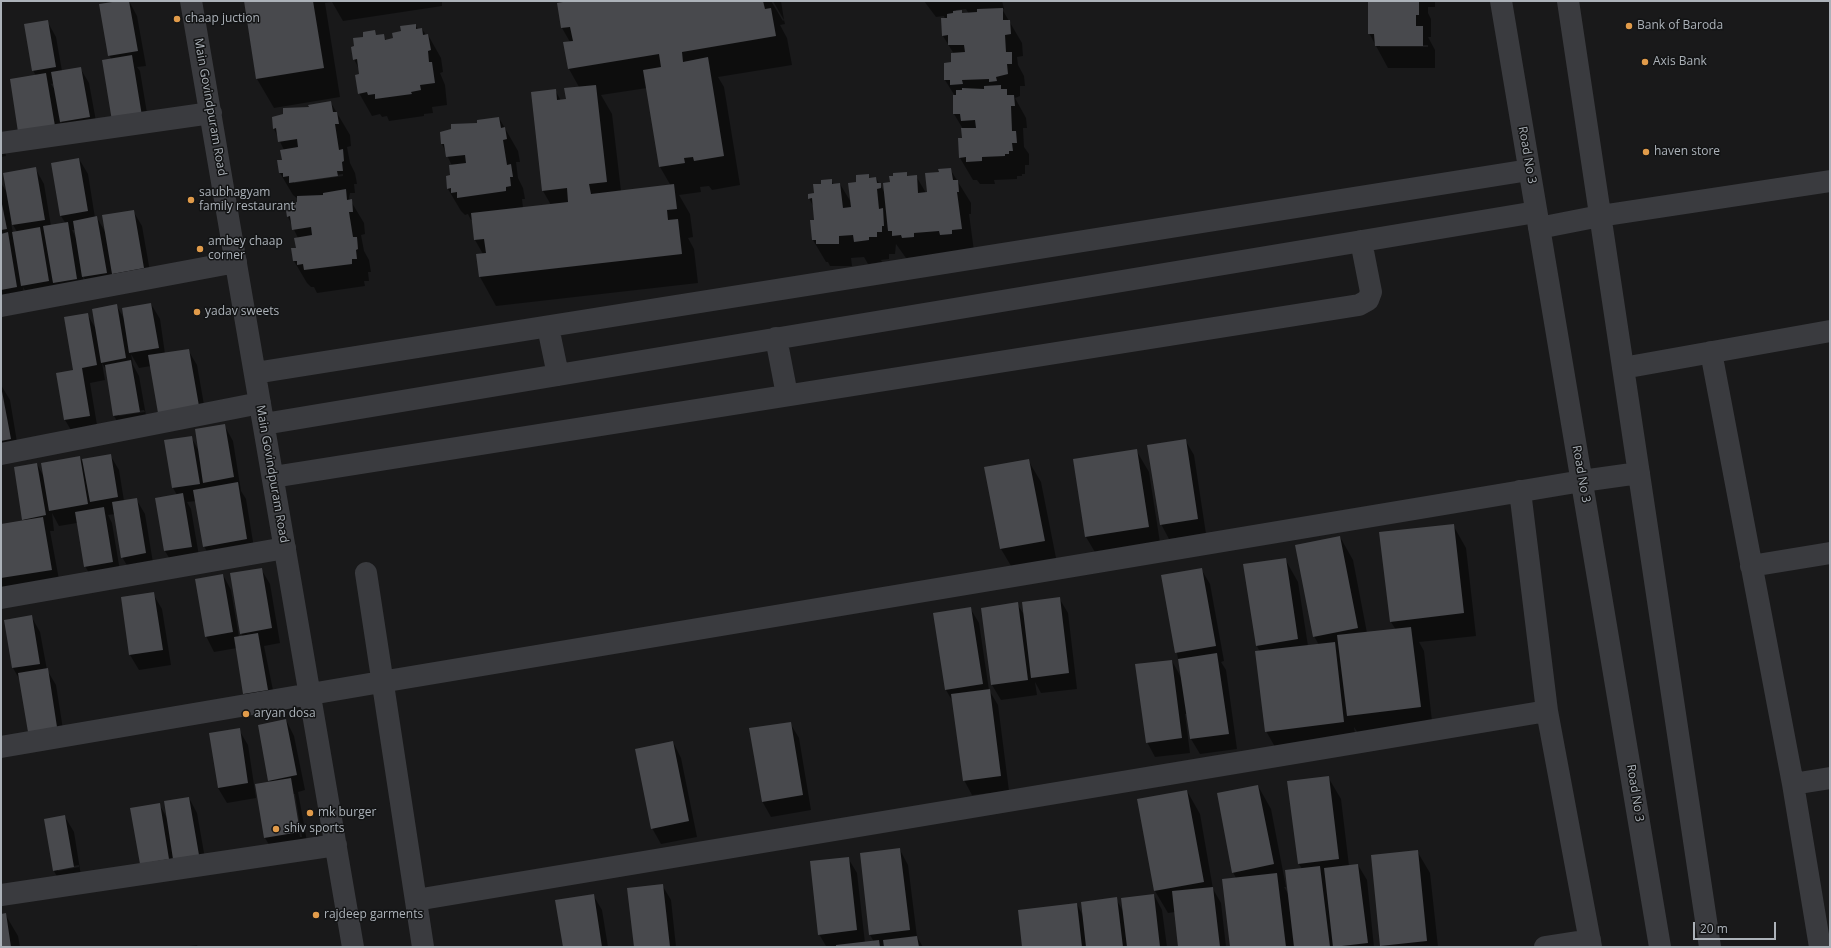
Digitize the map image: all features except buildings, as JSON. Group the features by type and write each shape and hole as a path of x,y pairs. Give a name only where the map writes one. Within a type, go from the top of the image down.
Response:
{"street":[{"name":"Main Govindpuram Road","path":"192,1 353,947"},
{"name":"Road No 3","path":"1501,1 1660,947"},
{"path":"1568,1 1710,947"},
{"path":"1,143 211,113"},
{"path":"255,374 1529,170"},
{"path":"1,454 262,414 558,375 1361,241 1538,220 1600,216 1830,181"},
{"path":"273,477 1359,305 1368,300 1370,292 1361,241"},
{"path":"1,306 236,262"},
{"path":"548,327 558,375"},
{"path":"1623,368 1830,331"},
{"path":"776,338 787,396"},
{"path":"1711,352 1793,784 1820,947"},
{"path":"1,748 381,682 1520,491 1639,473"},
{"path":"1520,491 1547,711 1591,943 1545,947"},
{"path":"1,598 285,548"},
{"path":"1751,566 1830,553"},
{"path":"366,573 381,682 423,947"},
{"path":"416,900 1547,711"},
{"path":"1793,784 1830,778"},
{"path":"1,895 336,845"}],"place":[{"name":"chaap juction","path":"177,19"},
{"name":"Bank of Baroda","path":"1629,26"},
{"name":"Axis Bank","path":"1645,62"},
{"name":"haven store","path":"1646,152"},
{"name":"saubhagyam family restaurant","path":"191,200"},
{"name":"ambey chaap corner","path":"200,249"},
{"name":"yadav sweets","path":"197,312"},
{"name":"aryan dosa","path":"246,714"},
{"name":"mk burger","path":"310,813"},
{"name":"shiv sports","path":"276,829"},
{"name":"rajdeep garments","path":"316,915"}]}
